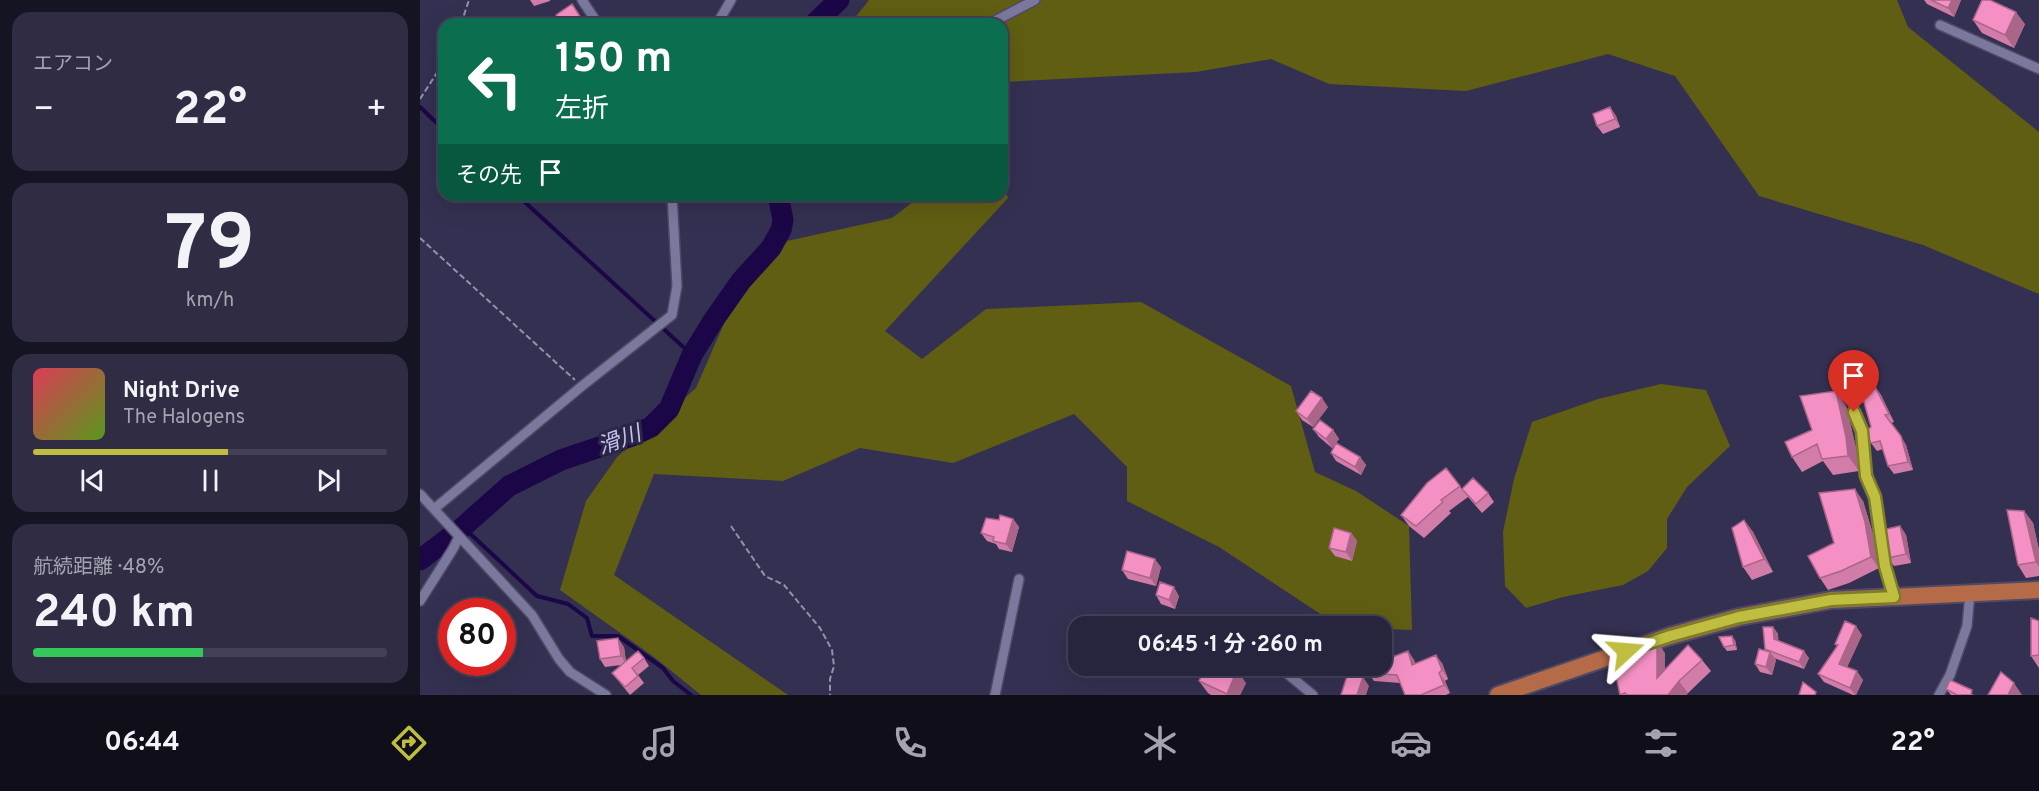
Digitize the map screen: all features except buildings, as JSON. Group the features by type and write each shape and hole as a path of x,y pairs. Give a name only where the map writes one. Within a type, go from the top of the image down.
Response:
{"highway":[{"path":"1498,695 1670,636 1739,617 1831,600 2039,590"}],"street":[{"path":"582,0 594,18"},
{"path":"720,18 731,0"},
{"path":"1000,18 1035,0"},
{"path":"1940,25 2039,69"},
{"path":"434,509 582,386 672,315 677,286 672,201"},
{"path":"1854,412 1862,431 1866,476 1875,497 1885,566 1894,597"},
{"path":"420,494 532,615 559,659 570,672 606,695"},
{"path":"420,601 453,549 458,536"},
{"path":"995,695 1019,579"},
{"path":"1939,695 1950,675 1967,626 1970,593"},
{"path":"1290,676 1313,695"}],"path":[{"path":"463,18 469,0"},
{"path":"420,99 438,71"},
{"path":"420,238 582,386"},
{"path":"731,526 765,576 784,585 820,628 832,650 834,666 830,678 830,695"}],"shaded area":[{"path":"869,0 1897,0 1908,27 2039,132 2039,294 1923,245 1759,196 1675,76 1608,54 1466,91 1329,84 1271,59 1196,72 1008,82 1008,18 855,18"},
{"path":"914,201 1005,201 885,331 922,359 986,309 1141,302 1291,386 1315,472 1356,491 1409,526 1412,630 1392,629 1392,616 1323,616 1219,547 1127,501 1127,467 1074,414 953,463 860,448 783,481 654,474 614,575 788,695 701,695 654,657 560,590 586,501 617,457 696,388 729,312 787,241 892,218"},
{"path":"1661,384 1706,390 1730,446 1687,487 1667,519 1667,548 1648,571 1623,585 1563,597 1526,608 1505,586 1503,532 1514,479 1532,422 1598,399"}],"waterway":[{"name":"滑川","path":"820,18 839,0"},
{"path":"420,107 438,124"},
{"path":"524,201 692,355"},
{"name":"滑川","path":"420,560 463,527 509,486 561,460 632,436 651,427 669,409 692,355 713,321 741,281 771,248 781,230 783,220 779,201"},
{"path":"463,527 537,596 568,604 587,618 592,636 618,636 663,668 673,681 691,695"}],"route":[{"path":"1626,651 1739,617 1831,600 1894,597 1885,566 1875,497 1866,476 1862,431 1854,412"}]}
